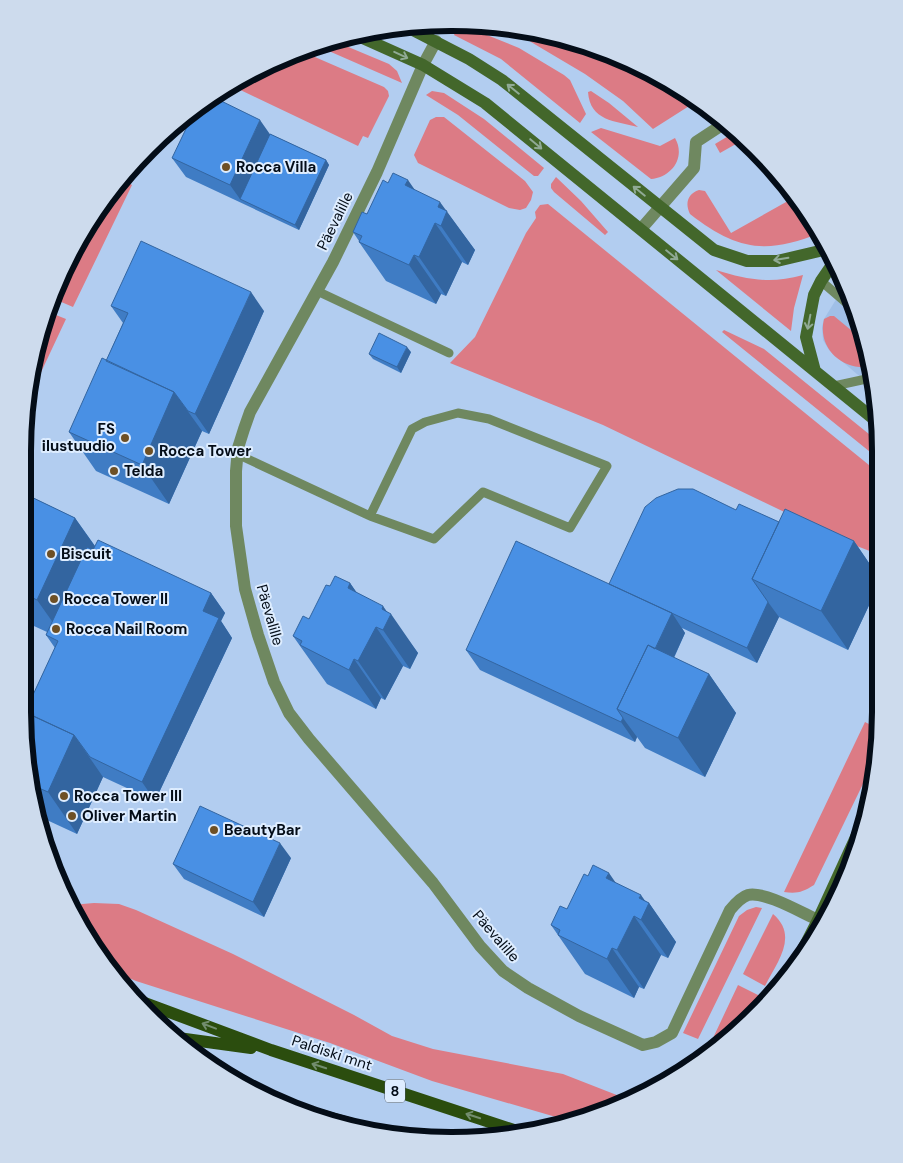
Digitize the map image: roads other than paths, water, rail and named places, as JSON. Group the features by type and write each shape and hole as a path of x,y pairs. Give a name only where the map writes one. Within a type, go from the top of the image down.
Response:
{"main road":[{"path":"419,33 502,80 714,250 747,261 777,261 820,251"},
{"path":"367,40 424,65 485,103 870,416"},
{"path":"815,371 806,337 814,295 829,269"},
{"name":"Paldiski mnt","path":"150,1005 271,1050 507,1128"},
{"path":"189,1039 271,1050"}],"street":[{"name":"Päevalille","path":"436,41 377,172 317,291 250,412 244,429 238,454 236,526 245,589 258,636 274,682 289,713 309,739 433,883 480,946 503,971 528,988 579,1016 642,1045 656,1042 672,1032 730,910 746,896 760,895 816,919"},
{"path":"641,229 694,168 696,142 718,127"}],"lane":[{"path":"821,281 843,300"},
{"path":"317,291 449,353"},
{"path":"834,386 865,379"},
{"path":"238,454 370,516 434,539 483,492 570,528 606,466 489,419 458,414 425,422 412,429 370,516"}],"place":[{"name":"Rocca Villa","path":"226,167"},
{"name":"FS ilustuudio","path":"125,438"},
{"name":"Rocca Tower","path":"149,451"},
{"name":"Telda","path":"114,471"},
{"name":"Biscuit","path":"51,554"},
{"name":"Rocca Tower II","path":"54,599"},
{"name":"Rocca Nail Room","path":"56,629"},
{"name":"Rocca Tower III","path":"64,796"},
{"name":"Oliver Martin","path":"72,816"},
{"name":"BeautyBar","path":"214,830"}]}
